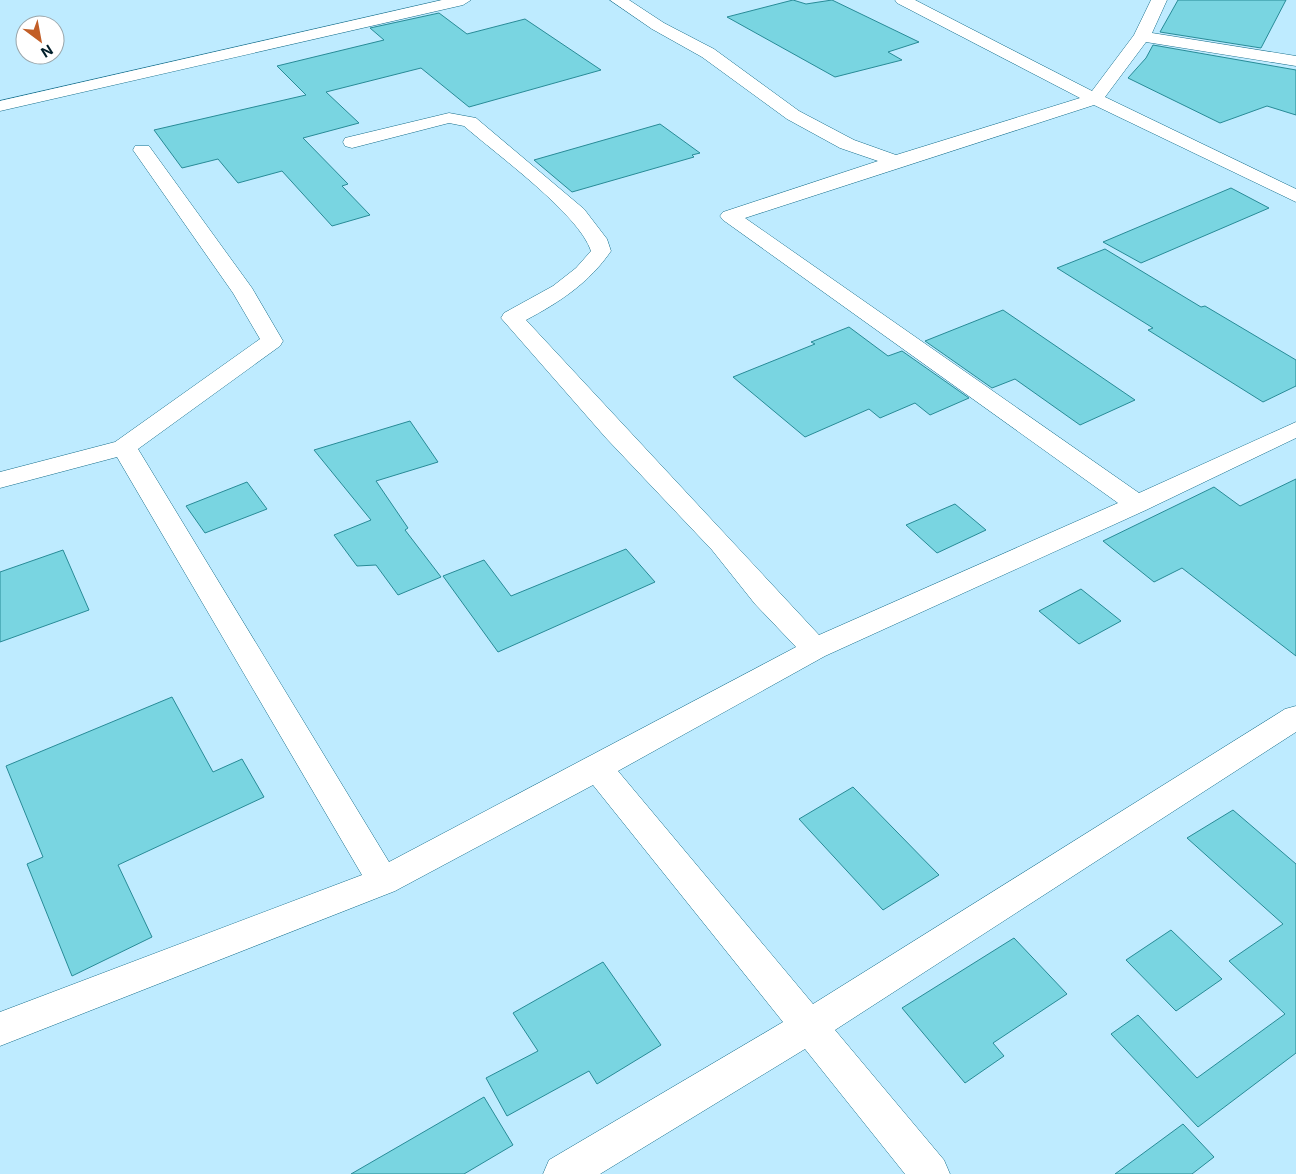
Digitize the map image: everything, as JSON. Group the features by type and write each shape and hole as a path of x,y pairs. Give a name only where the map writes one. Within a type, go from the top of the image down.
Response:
{"street":[{"path":"0,106 463,0"},
{"path":"618,0 658,26 708,53 793,115 847,144 896,161"},
{"path":"903,0 1095,99 1296,196"},
{"path":"1137,504 730,216 896,161 1095,99 1142,36 1159,0"},
{"path":"1142,36 1296,61"},
{"path":"352,142 449,118 470,122 577,213 597,239 600,251 593,263 539,305 512,318 615,433 722,544 765,597 815,650"},
{"path":"0,480 124,447 272,341 244,293 142,150"},
{"path":"0,1029 383,881 598,768 815,650 1137,504 1296,429"},
{"path":"124,447 383,881"},
{"path":"563,1174 810,1026 1296,717"},
{"path":"598,768 930,1174"}],"building":[{"path":"793,0 806,4 832,0 919,42 888,52 902,60 835,77 727,17"},
{"path":"1178,0 1286,0 1261,48 1160,32"},
{"path":"439,13 467,34 525,19 601,70 469,107 421,68 326,92 359,123 303,138 348,184 342,186 370,215 332,226 282,171 238,183 218,159 182,168 154,130 306,95 277,66 384,40 370,28"},
{"path":"1153,45 1296,70 1296,115 1267,106 1220,123 1128,78 1146,58"},
{"path":"660,124 700,153 692,155 694,157 572,192 534,160"},
{"path":"1231,188 1269,208 1141,263 1103,242"},
{"path":"1105,249 1201,307 1205,306 1296,360 1296,386 1263,402 1148,330 1153,328 1057,268"},
{"path":"1003,310 1135,400 1080,425 1015,379 992,388 925,341"},
{"path":"849,327 888,356 902,351 969,398 930,415 915,403 880,418 869,409 805,437 733,377 815,344 811,342"},
{"path":"410,421 438,462 376,481 408,528 405,530 441,577 398,595 376,565 357,566 334,535 371,520 314,450"},
{"path":"1296,479 1296,656 1182,568 1154,582 1103,541 1214,487 1240,506"},
{"path":"247,482 267,509 205,533 186,506"},
{"path":"955,504 986,530 937,553 906,525"},
{"path":"626,549 655,582 498,652 443,576 484,560 511,596"},
{"path":"63,550 89,610 0,642 0,572"},
{"path":"1081,589 1121,621 1079,644 1039,611"},
{"path":"172,697 213,772 242,759 264,797 118,865 152,937 72,976 27,864 43,857 6,766"},
{"path":"853,787 939,875 883,910 799,819"},
{"path":"1233,810 1296,864 1296,1053 1198,1127 1111,1034 1138,1015 1197,1078 1285,1014 1229,961 1283,924 1187,838"},
{"path":"1171,930 1222,979 1176,1011 1126,960"},
{"path":"1014,938 1067,994 993,1043 1004,1056 965,1083 902,1008"},
{"path":"603,962 661,1045 597,1084 589,1071 507,1116 486,1078 538,1051 513,1013"},
{"path":"484,1097 513,1145 464,1174 351,1174"},
{"path":"1183,1124 1214,1157 1192,1174 1115,1174"}]}
